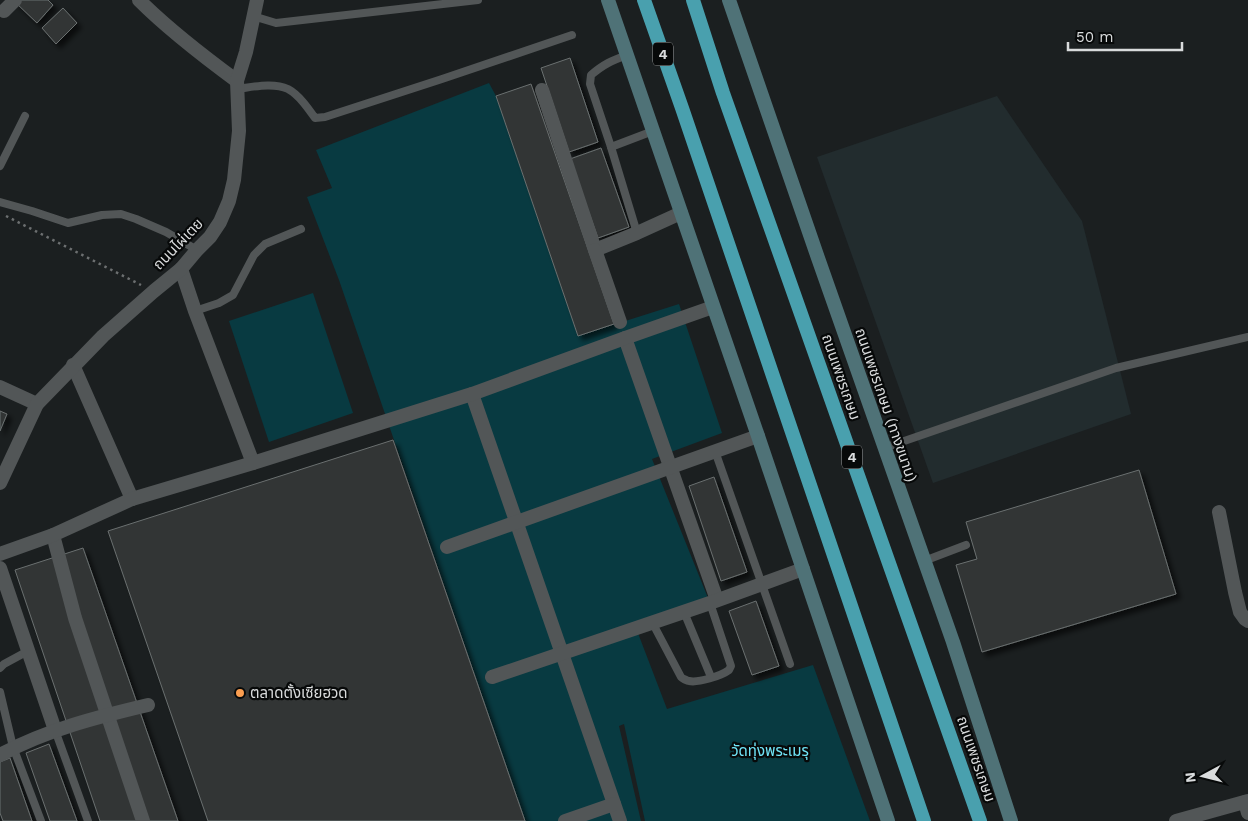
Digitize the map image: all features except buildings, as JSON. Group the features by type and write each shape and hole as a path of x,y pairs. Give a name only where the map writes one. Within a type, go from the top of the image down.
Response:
{"highway":[{"name":"4","path":"644,0 924,821"},
{"name":"ถนนเพชรเกษม","path":"693,0 723,93 980,821"}],"main road":[{"name":"4","path":"608,0 888,821"},
{"name":"ถนนเพชรเกษม (ทางขนาน)","path":"729,0 956,651 1010,821"}],"street":[{"path":"4,11 15,0"},
{"path":"139,0 237,85"},
{"name":"ถนนไผ่เตย","path":"1,480 37,404 103,336 181,269 196,250 210,237 220,222 229,201 234,180 239,131 237,85 257,0"},
{"path":"542,90 620,322"},
{"path":"595,250 637,234 681,213"},
{"path":"181,269 195,311 254,463"},
{"path":"0,554 53,535 132,499 254,463 472,394 713,307"},
{"path":"625,338 714,601"},
{"path":"73,365 132,499"},
{"path":"0,387 37,404"},
{"path":"472,394 620,821"},
{"path":"447,547 758,436"},
{"path":"1219,512 1240,612 1248,621"},
{"path":"53,535 75,618 143,821"},
{"path":"0,568 55,730"},
{"path":"492,677 684,612 803,569"},
{"path":"0,755 55,730 107,714 148,705"},
{"path":"565,821 614,804"},
{"path":"1176,821 1247,805"}],"lane":[{"path":"253,16 276,23 478,0"},
{"path":"237,85 274,86 288,89 296,95 315,118 325,117 572,36"},
{"path":"627,55 605,64 591,75 590,84 637,234"},
{"path":"0,166 25,116"},
{"path":"611,147 653,131"},
{"path":"0,202 32,210 68,223 102,215 121,214 166,232 196,250"},
{"path":"195,311 219,303 233,295 254,255 266,244 301,229"},
{"path":"884,448 1116,368 1248,337"},
{"path":"715,451 790,664"},
{"path":"924,561 966,545"},
{"path":"652,622 681,677 688,681 698,681 725,674 731,666 714,601"},
{"path":"684,612 711,678"},
{"path":"0,668 28,651"},
{"path":"0,692 14,748 41,821"},
{"path":"55,730 88,821"}],"path":[{"path":"0,214 154,291"}],"shaded area":[{"path":"997,96 1082,221 1131,414 933,483 817,157"}],"green space":[{"name":"วัดทุ่งพระเมรุ","path":"489,83 496,96 578,336 679,304 722,433 652,459 710,603 636,628 667,709 813,665 870,821 645,821 624,724 619,726 641,821 525,821 339,280 307,197 332,188 316,150"},
{"path":"313,293 353,413 269,442 229,321"}],"place":[{"name":"ตลาดตั้งเซียฮวด","path":"240,693"}]}
